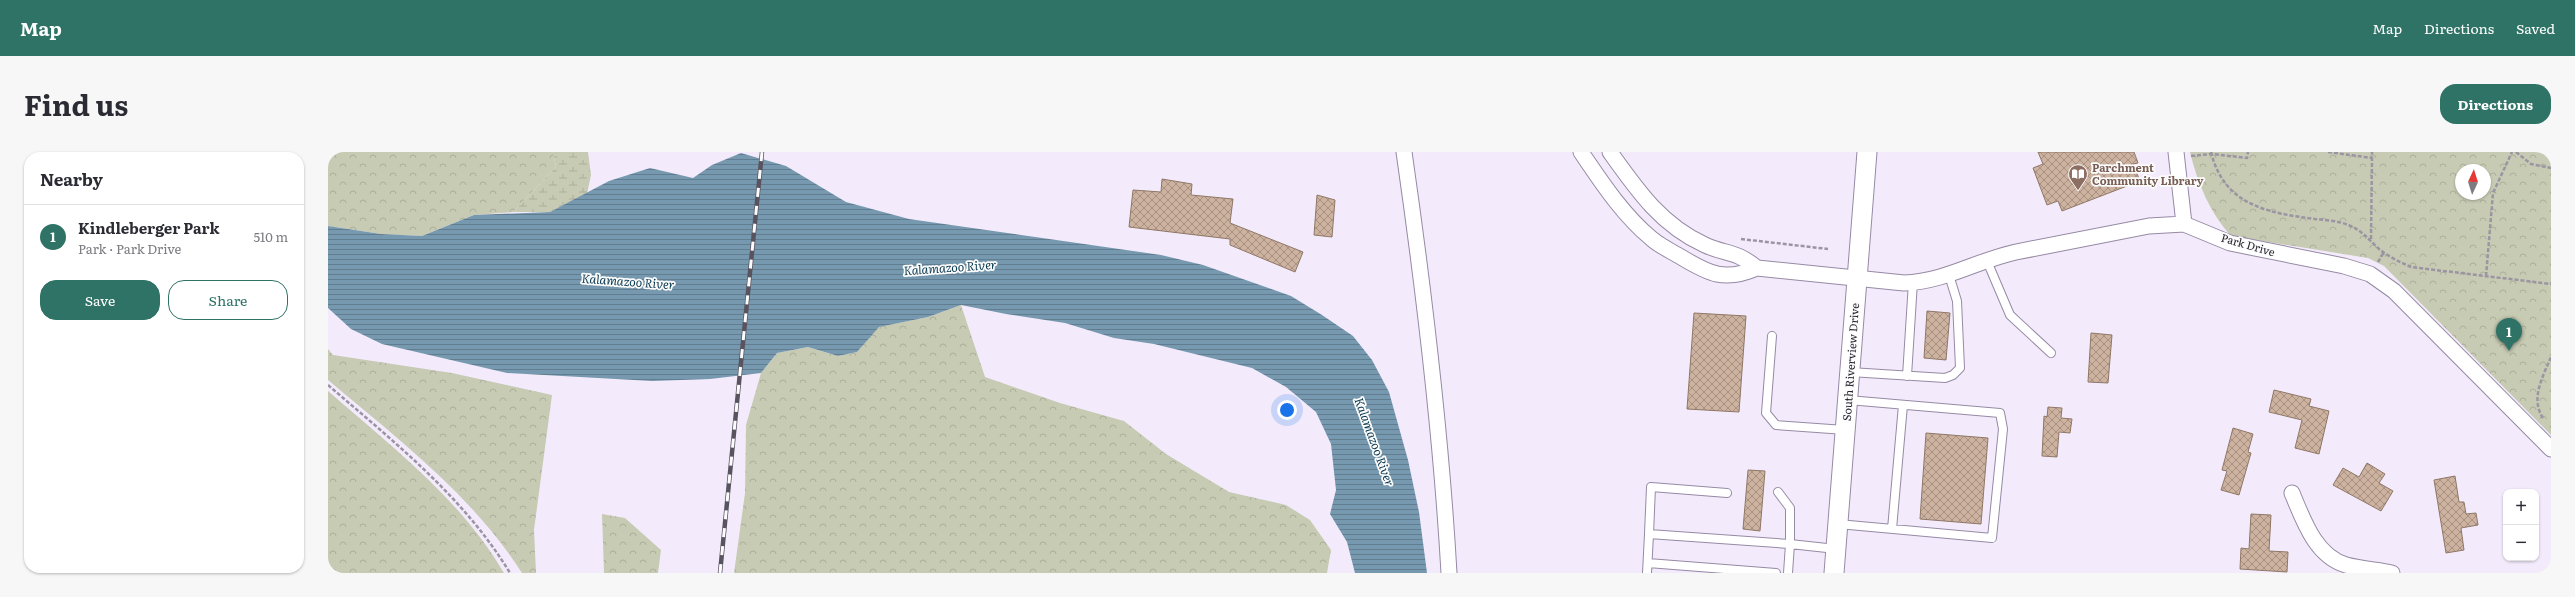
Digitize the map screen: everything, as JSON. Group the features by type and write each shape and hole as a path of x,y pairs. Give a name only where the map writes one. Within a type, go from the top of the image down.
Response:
{"street":[{"path":"1404,152 1428,344 1445,505 1449,573"},
{"path":"1581,152 1618,206 1652,240 1704,270 1722,276 1740,276 1757,268 1744,257 1706,246 1662,218 1643,198 1610,152"},
{"name":"South Riverview Drive","path":"1834,573 1867,152"},
{"path":"2177,155 2184,224"},
{"name":"Park Drive","path":"1757,268 1914,282 1950,275 1987,261 2029,249 2149,226 2184,224 2230,242 2344,266 2370,274 2394,291 2551,449"},
{"path":"2292,493 2314,539 2328,555 2345,565 2392,573"}],"lane":[{"path":"1987,261 2010,315 2051,353"},
{"path":"1850,372 1945,378 1953,375 1960,368 1957,300 1950,275"},
{"path":"1907,376 1914,282"},
{"path":"1772,336 1766,413 1770,420 1776,425 1845,430"},
{"path":"1838,524 1992,538 2003,429 2000,413 1848,400"},
{"path":"1896,529 1903,405"},
{"path":"1647,573 1651,487 1727,493"},
{"path":"1778,492 1790,508 1788,573"},
{"path":"1650,534 1790,544 1836,549"},
{"path":"1648,563 1776,573"}],"path":[{"path":"2177,155 2212,153 2247,158 2248,152"},
{"path":"2328,152 2372,158"},
{"path":"2371,239 2372,152"},
{"path":"2486,276 2493,193 2512,152"},
{"path":"2516,152 2531,164 2551,168"},
{"path":"2212,153 2223,179 2240,198 2248,204 2280,214 2346,224 2371,239 2390,257 2411,267 2551,284"},
{"path":"1735,238 1828,249"},
{"path":"2544,419 2540,413 2538,389 2551,357"},
{"path":"328,385 439,482 478,528 510,573"}],"green space":[{"path":"328,152 553,152 556,167 513,212 474,215 422,236 381,234 328,226"},
{"path":"553,152 588,152 591,175 587,194 550,212 513,212 556,167"},
{"path":"2190,152 2551,152 2551,435 2384,266 2368,258 2231,236 2223,227 2205,197 2196,175"},
{"path":"961,305 985,377 1060,403 1124,421 1166,454 1229,492 1286,505 1310,520 1331,550 1327,573 734,573 745,493 746,425 761,373 777,353 808,347 838,356 857,352 878,327 928,317"},
{"path":"328,349 333,355 452,373 552,395 534,530 536,573 522,573 481,519 457,493 407,446 328,380"},
{"path":"328,391 400,453 446,497 467,521 504,573 328,573"},
{"path":"602,514 625,518 661,550 658,573 604,573"}],"water":[{"name":"Kalamazoo River","path":"741,153 786,166 846,202 909,219 1161,255 1203,265 1291,296 1353,336 1372,360 1389,392 1408,460 1419,512 1427,573 1355,573 1347,542 1330,514 1336,490 1331,444 1316,412 1286,387 1252,368 1154,344 1114,338 1065,323 961,305 928,317 879,327 857,352 838,356 808,347 777,353 761,373 710,379 652,381 507,373 382,344 351,329 328,308 328,226 381,234 422,236 474,215 550,212 609,181 650,168 693,178 712,165"}],"building":[{"name":"Parchment Community Library","path":"2038,152 2134,152 2138,163 2133,164 2140,181 2062,211 2058,201 2047,205 2033,168 2043,164"},
{"path":"1162,179 1192,184 1191,195 1233,199 1230,223 1303,252 1295,272 1230,245 1230,239 1129,227 1133,190 1161,192"},
{"path":"1317,195 1335,200 1332,237 1314,235"},
{"path":"1927,311 1950,313 1946,360 1924,358"},
{"path":"1694,313 1746,316 1739,412 1687,409"},
{"path":"2091,333 2112,335 2108,383 2088,382"},
{"path":"2274,390 2311,399 2309,406 2329,411 2319,454 2295,448 2302,420 2269,412"},
{"path":"2048,407 2062,408 2061,418 2072,419 2070,433 2059,432 2057,457 2042,456 2044,416 2047,417"},
{"path":"2233,428 2253,434 2248,452 2251,453 2239,495 2221,490 2227,471 2222,470"},
{"path":"1926,433 1988,438 1981,524 1920,519"},
{"path":"2367,463 2385,474 2379,483 2393,491 2381,511 2333,485 2343,468 2359,477"},
{"path":"1748,470 1765,471 1760,531 1743,529"},
{"path":"2455,476 2459,502 2464,502 2466,514 2476,513 2478,525 2461,528 2464,550 2446,553 2434,480"},
{"path":"2251,514 2271,515 2269,551 2288,552 2287,572 2240,569 2241,548 2249,549"}],"railway":[{"path":"720,573 762,152"}],"place":[{"name":"Parchment Community Library","path":"2078,191"},
{"name":"Kindleberger Park","path":"2509,351"}]}
